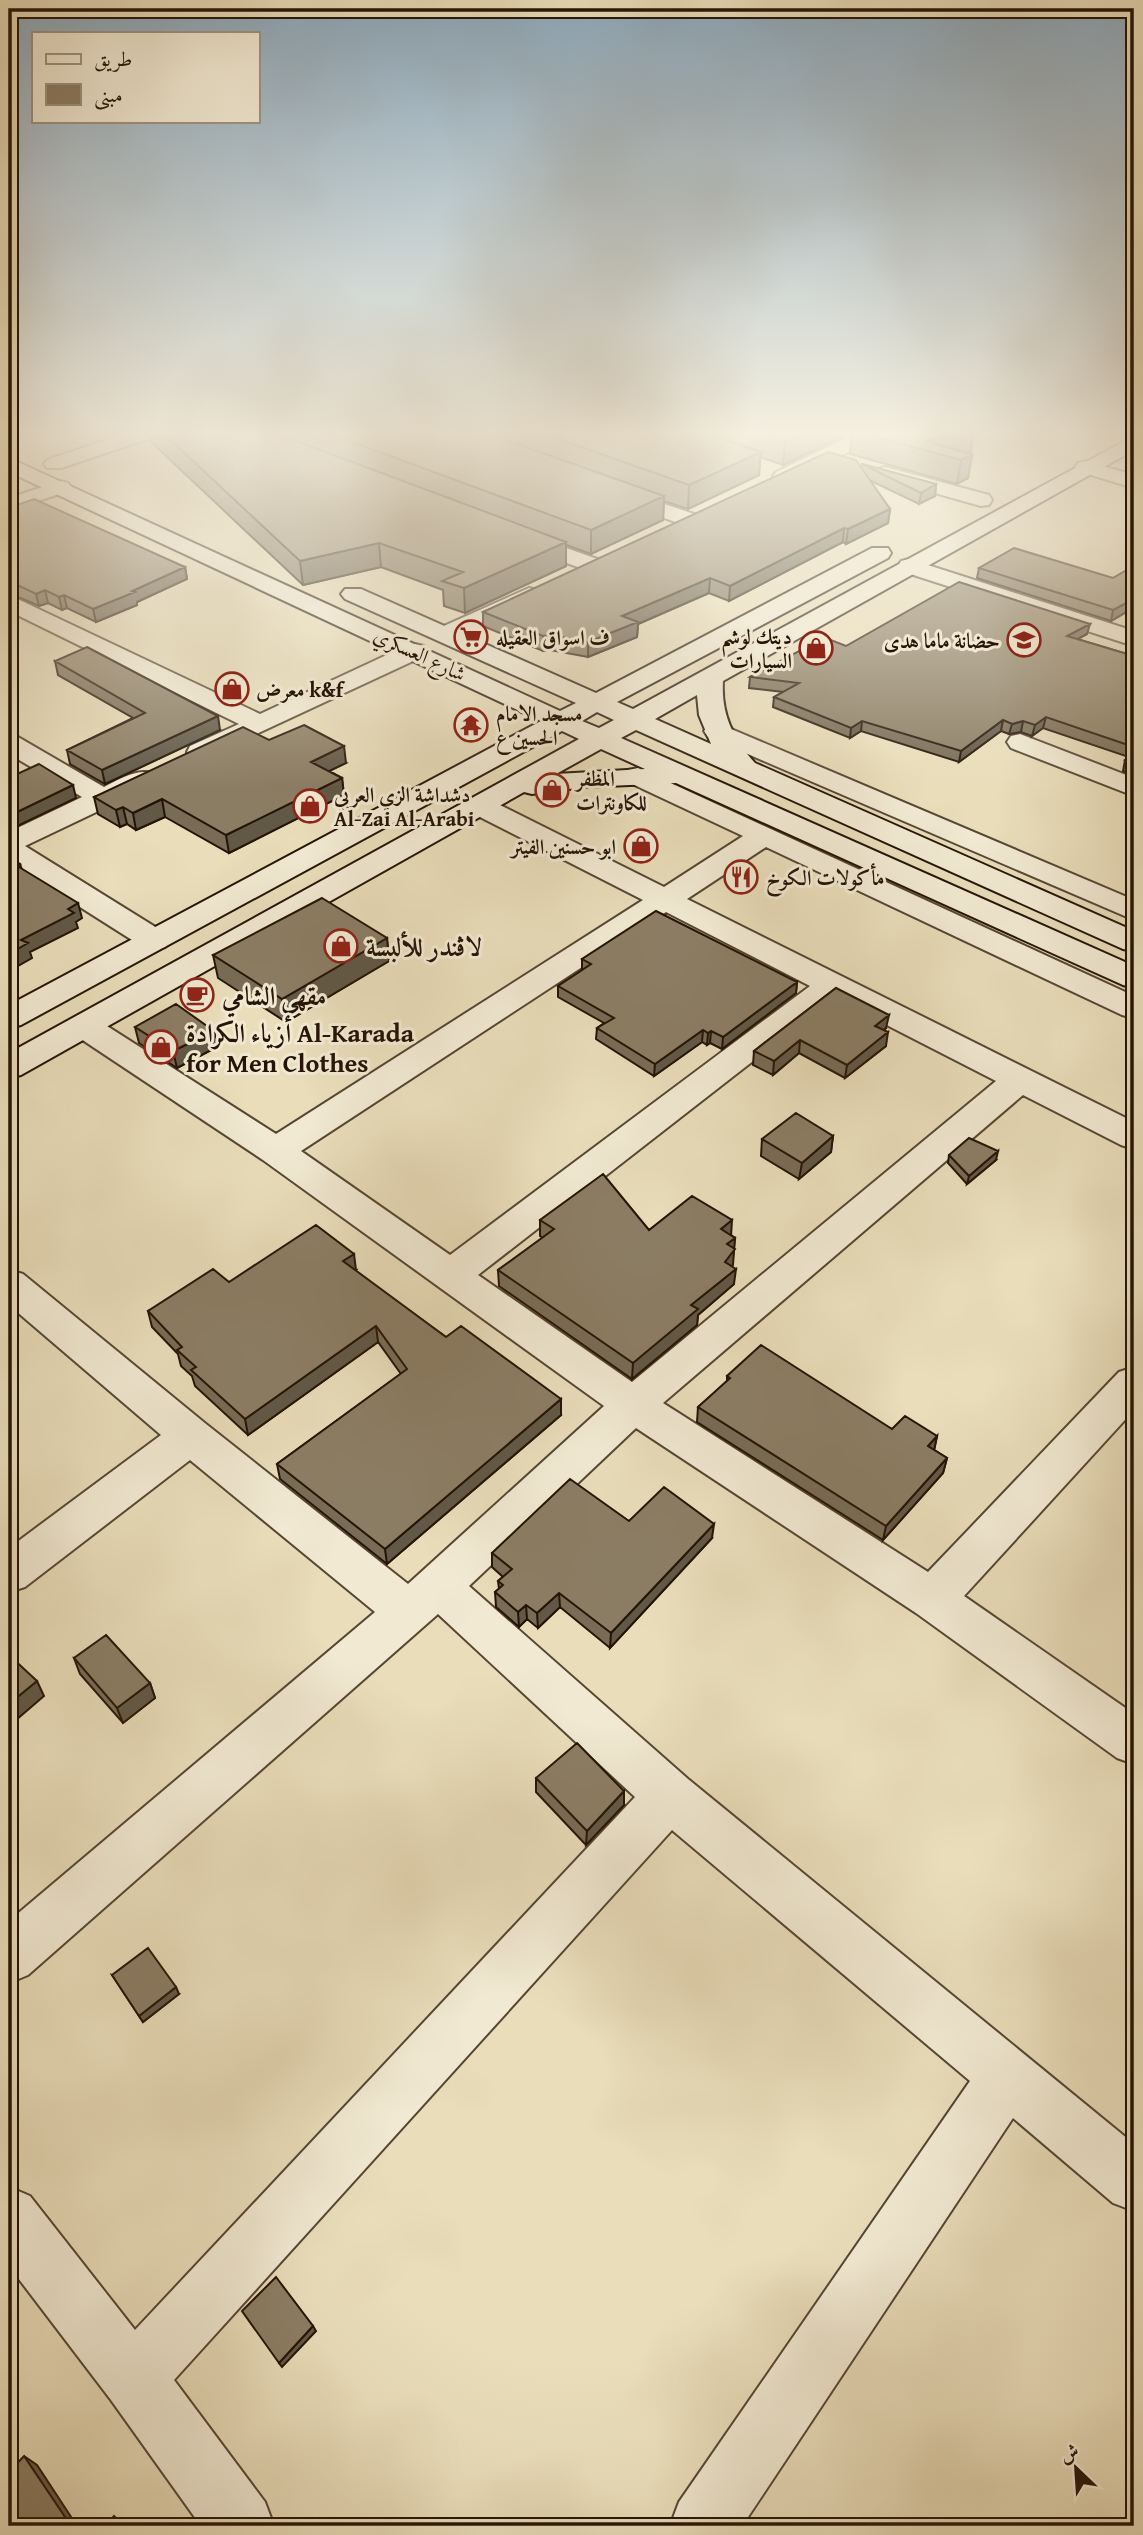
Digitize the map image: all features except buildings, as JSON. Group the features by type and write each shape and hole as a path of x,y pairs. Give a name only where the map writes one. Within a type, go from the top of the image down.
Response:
{"street":[{"name":"شارع العسكري","path":"212,551 601,739 1134,978"},
{"path":"555,551 592,565"},
{"path":"9,1018 561,720 910,551"},
{"path":"568,577 616,554"},
{"path":"903,555 1134,639"},
{"path":"9,1067 711,678 903,555"},
{"name":"شارع العسكري","path":"332,585 1134,942"},
{"path":"446,634 543,589"},
{"path":"9,602 260,724"},
{"path":"9,843 415,651"},
{"path":"711,678 710,708 717,731 732,756 753,773 832,781"},
{"path":"717,731 1134,911"},
{"path":"1020,742 1134,788"},
{"path":"9,743 103,798"},
{"path":"638,776 1134,1008"},
{"path":"493,798 584,779 688,777"},
{"path":"720,791 755,831"},
{"path":"493,798 665,899 1134,1137"},
{"path":"276,1151 665,899 755,831"},
{"path":"9,849 154,940"},
{"path":"451,1275 833,984"},
{"path":"84,1026 276,1151 633,1405 932,1599 1134,1742"},
{"path":"9,1956 423,1598 633,1405 1020,1079"},
{"path":"14,1297 191,1436 423,1598 670,1796 1134,2182"},
{"path":"932,1599 1134,1383"},
{"path":"9,1573 191,1436"},
{"path":"133,2378 670,1796"},
{"path":"704,2526 1007,2076"},
{"path":"9,2217 133,2378 241,2526"}],"place":[{"name":"ف اسواق العقيله","path":"471,637"},
{"name":"حضانة ماما هدى","path":"1024,640"},
{"name":"ديتك لوشم السيارات","path":"816,648"},
{"name":"معرض k&f","path":"232,689"},
{"name":"مسجد الامام الحسين ع","path":"471,725"},
{"name":"المظفر للكاونترات","path":"552,790"},
{"name":"دشداشة الزي العربي Al-Zai Al-Arabi","path":"310,806"},
{"name":"ابو حسنين الفيتر","path":"641,846"},
{"name":"مأكولات الكوخ","path":"741,877"},
{"name":"لاڤندر للألبسة","path":"341,946"},
{"name":"مقهى الشامي","path":"197,995"},
{"name":"أزياء الكرادة Al-Karada for Men Clothes","path":"161,1047"}]}
